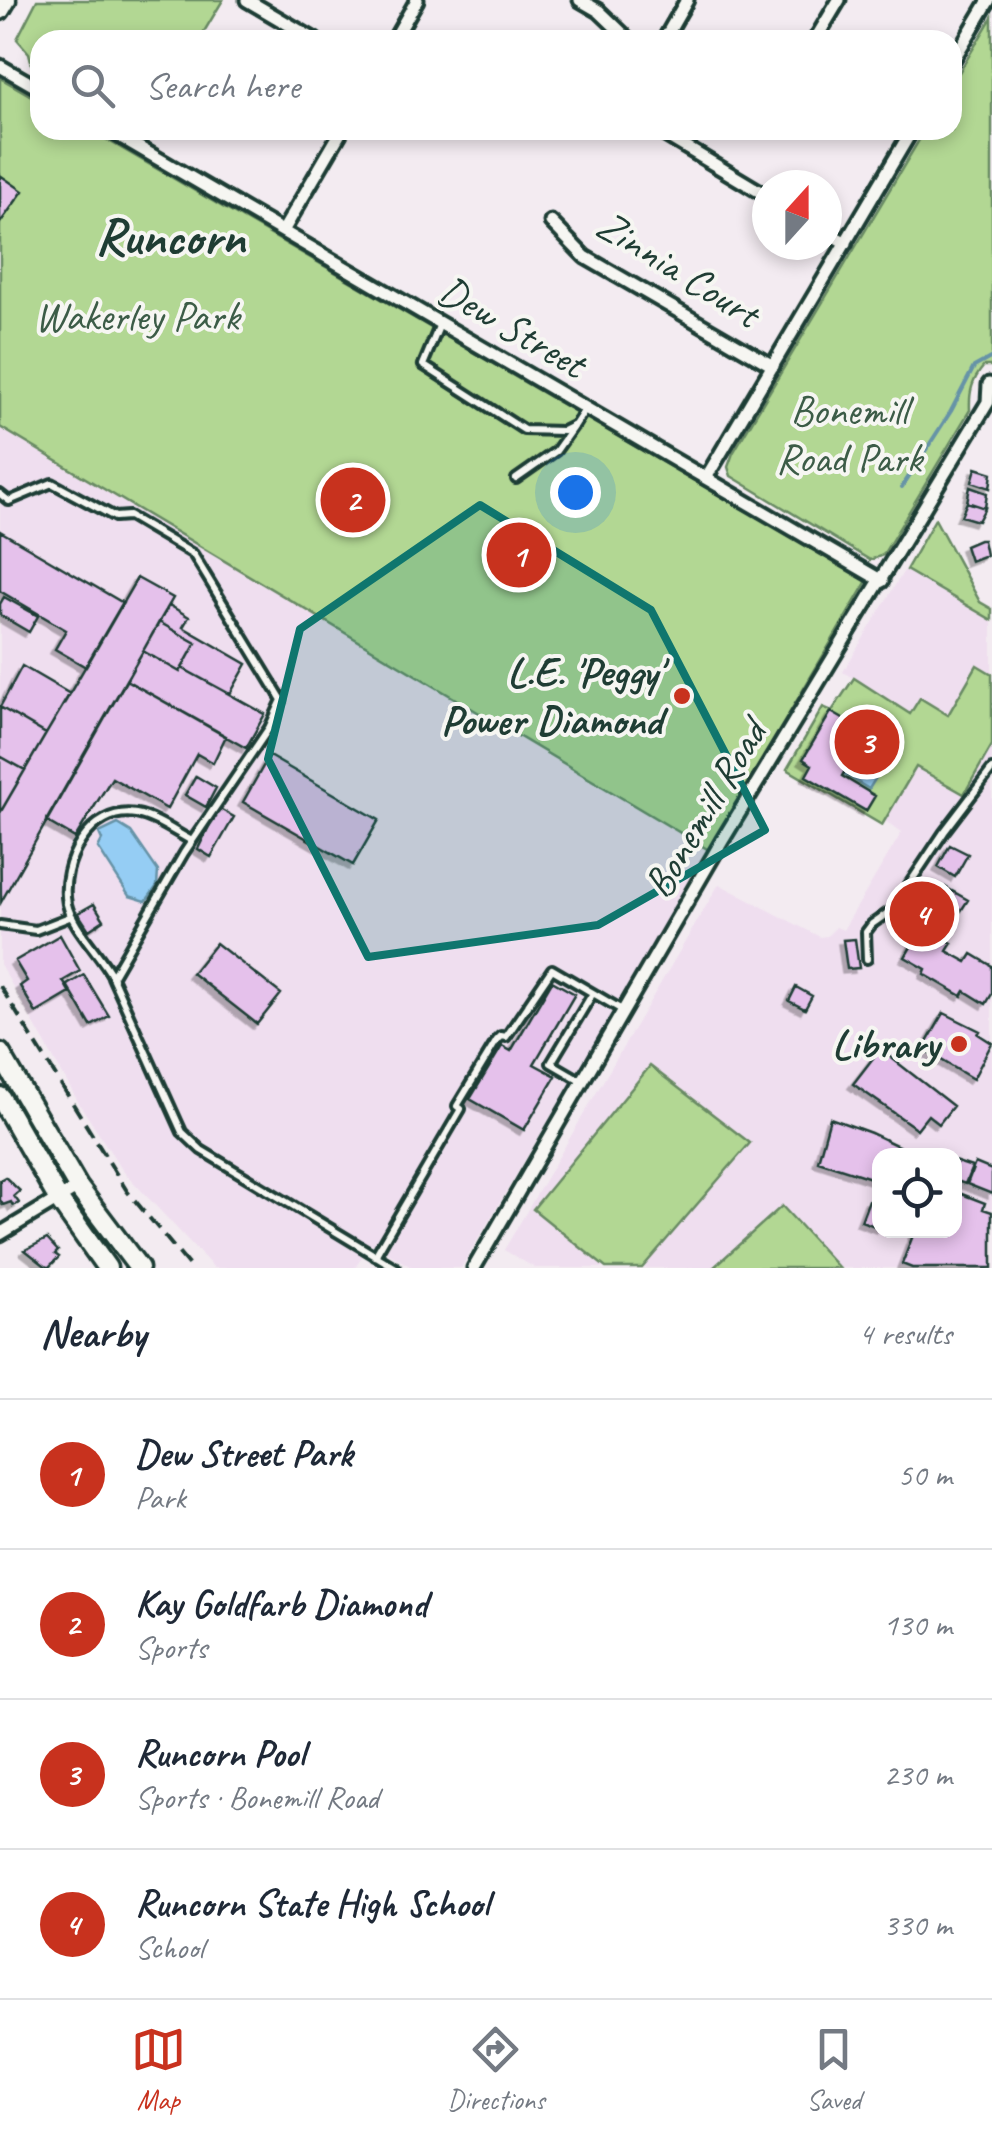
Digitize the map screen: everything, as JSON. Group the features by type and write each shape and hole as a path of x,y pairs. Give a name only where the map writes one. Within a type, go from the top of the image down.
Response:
{"main road":[{"path":"0,10 6,0"},
{"path":"0,1053 78,1187 139,1268"},
{"path":"0,1096 59,1200 108,1268"}],"street":[{"path":"247,0 298,30"},
{"path":"400,30 417,0"},
{"path":"580,0 619,30"},
{"path":"670,30 687,0"},
{"path":"822,30 839,0"},
{"path":"962,45 988,0"},
{"path":"0,66 30,83"},
{"name":"Dew Street","path":"126,140 882,581"},
{"path":"283,231 336,140"},
{"path":"674,140 752,187"},
{"path":"706,478 906,140"},
{"name":"Zinnia Court","path":"552,222 585,257 773,366"},
{"path":"842,241 846,243"},
{"name":"Bonemill Road","path":"474,1268 715,852 988,402 989,384"},
{"path":"0,1234 78,1187"}],"lane":[{"path":"441,323 423,365 524,430 549,433 574,425"},
{"path":"516,480 556,451 586,408"},
{"path":"0,494 9,501 52,482 115,517 128,516 192,554 282,700 269,728 192,841 112,977"},
{"path":"867,959 866,932 892,910 992,769"},
{"path":"192,841 138,814 118,814 103,821 78,843 66,873 72,916 112,977 182,1132 201,1150 396,1268"},
{"path":"0,925 36,930 72,916"},
{"path":"375,1256 461,1109 457,1106 477,1073 501,1036 506,1038 552,968 623,1011"},
{"path":"582,1081 551,1064 592,993"}],"highlighted area":[{"path":"480,505 651,610 765,830 598,925 368,957 268,759 300,629"}],"shaded area":[{"path":"0,427 709,850 461,1268 413,1268 371,1243 355,1268 214,1268 123,1171 80,1105 0,964"},
{"path":"905,569 992,620 992,1268 535,1268 504,1250 719,884 820,937 836,927 843,930 902,832 885,821 947,714 911,714 843,672"}],"green space":[{"path":"37,0 223,0 205,30 30,30 30,57 17,39"},
{"name":"Bonemill Road Park","path":"992,17 992,366 984,366 977,376 970,410 883,555 870,560 731,476 728,467 919,140 962,140 962,67"},
{"name":"Wakerley Park","path":"0,78 30,95 30,140 107,140 867,581 709,850 0,427"},
{"path":"935,519 980,602 992,609 992,620 906,570"},
{"path":"977,665 992,674 992,745 964,794 916,767 882,825 787,769 823,707 832,711 854,678 910,714 920,698 948,715"},
{"path":"650,1066 750,1143 642,1268 606,1268 533,1209"},
{"path":"782,1206 839,1268 713,1268"}],"water":[{"path":"866,738 891,753 869,789 844,774"},
{"path":"118,824 131,832 158,871 157,886 146,901 129,896 98,848 102,840 99,833"}],"building":[{"path":"0,175 23,191 0,223"},
{"path":"976,468 992,473 990,488 972,482"},
{"path":"970,487 987,493 985,508 967,502"},
{"path":"967,502 985,508 978,521 961,516"},
{"path":"0,531 123,603 86,667 55,649 66,630 0,591"},
{"path":"983,540 986,555 970,561 965,546"},
{"path":"137,578 173,598 1,902 0,813"},
{"path":"4,597 38,616 29,632 0,615"},
{"path":"169,605 189,617 183,627 247,664 230,694 182,668 196,643 159,622"},
{"path":"159,622 196,643 180,672 143,651"},
{"path":"143,651 265,714 246,748 126,680"},
{"path":"22,666 70,694 46,734 0,707"},
{"path":"126,680 226,736 213,763 197,754 167,809 112,778 75,838 46,821"},
{"path":"0,707 46,734 25,770 0,756"},
{"path":"831,712 867,733 842,776 875,796 866,811 806,776 812,765 803,759"},
{"path":"0,756 25,770 0,813"},
{"path":"269,756 379,820 353,865 243,802"},
{"path":"196,776 216,788 206,807 185,795"},
{"path":"218,808 234,817 211,857 198,849"},
{"path":"950,845 968,854 955,877 938,867"},
{"path":"945,887 968,900 957,917 935,904"},
{"path":"94,904 104,920 89,930 78,913"},
{"path":"923,926 952,943 947,951 967,962 972,954 992,966 992,994 986,1004 965,991 962,996 924,974 926,969 905,957"},
{"path":"60,935 80,971 63,981 70,993 36,1013 20,986 27,981 15,961"},
{"path":"855,939 859,968 847,969 843,940"},
{"path":"216,943 281,994 257,1024 192,973"},
{"path":"84,975 109,1016 91,1026 67,985"},
{"path":"552,981 575,994 534,1064 556,1076 524,1130 470,1099 502,1046 511,1051"},
{"path":"796,987 812,996 805,1009 789,1001"},
{"name":"Library","path":"944,1013 980,1031 978,1034 992,1043 973,1079 923,1049"},
{"path":"880,1049 953,1106 939,1124 928,1115 917,1129 853,1084"},
{"path":"830,1118 902,1148 872,1148 872,1178 818,1161"},
{"path":"975,1163 992,1170 992,1194 967,1184"},
{"path":"962,1164 972,1167 965,1184 962,1183"},
{"path":"5,1177 20,1191 14,1196 19,1203 13,1206 11,1202 3,1205 0,1200 0,1180"},
{"path":"962,1194 985,1203 983,1209 992,1212 992,1268 912,1268 902,1264 912,1238 962,1238"},
{"path":"869,1200 872,1201 872,1225 861,1221"},
{"path":"47,1239 59,1257 48,1268 25,1250"}],"waterway":[{"path":"902,487 974,367 992,357"}],"railway":[{"path":"0,986 127,1191 191,1268"}],"place":[{"name":"Kay Goldfarb Diamond","path":"353,500"},
{"name":"Dew Street Park","path":"519,555"},
{"name":"L.E. 'Peggy' Power Diamond","path":"682,696"},
{"name":"Runcorn Pool","path":"867,742"},
{"name":"Runcorn State High School","path":"922,914"},
{"name":"Library","path":"959,1044"}],"district":[{"name":"Runcorn","path":"170,237"}]}
